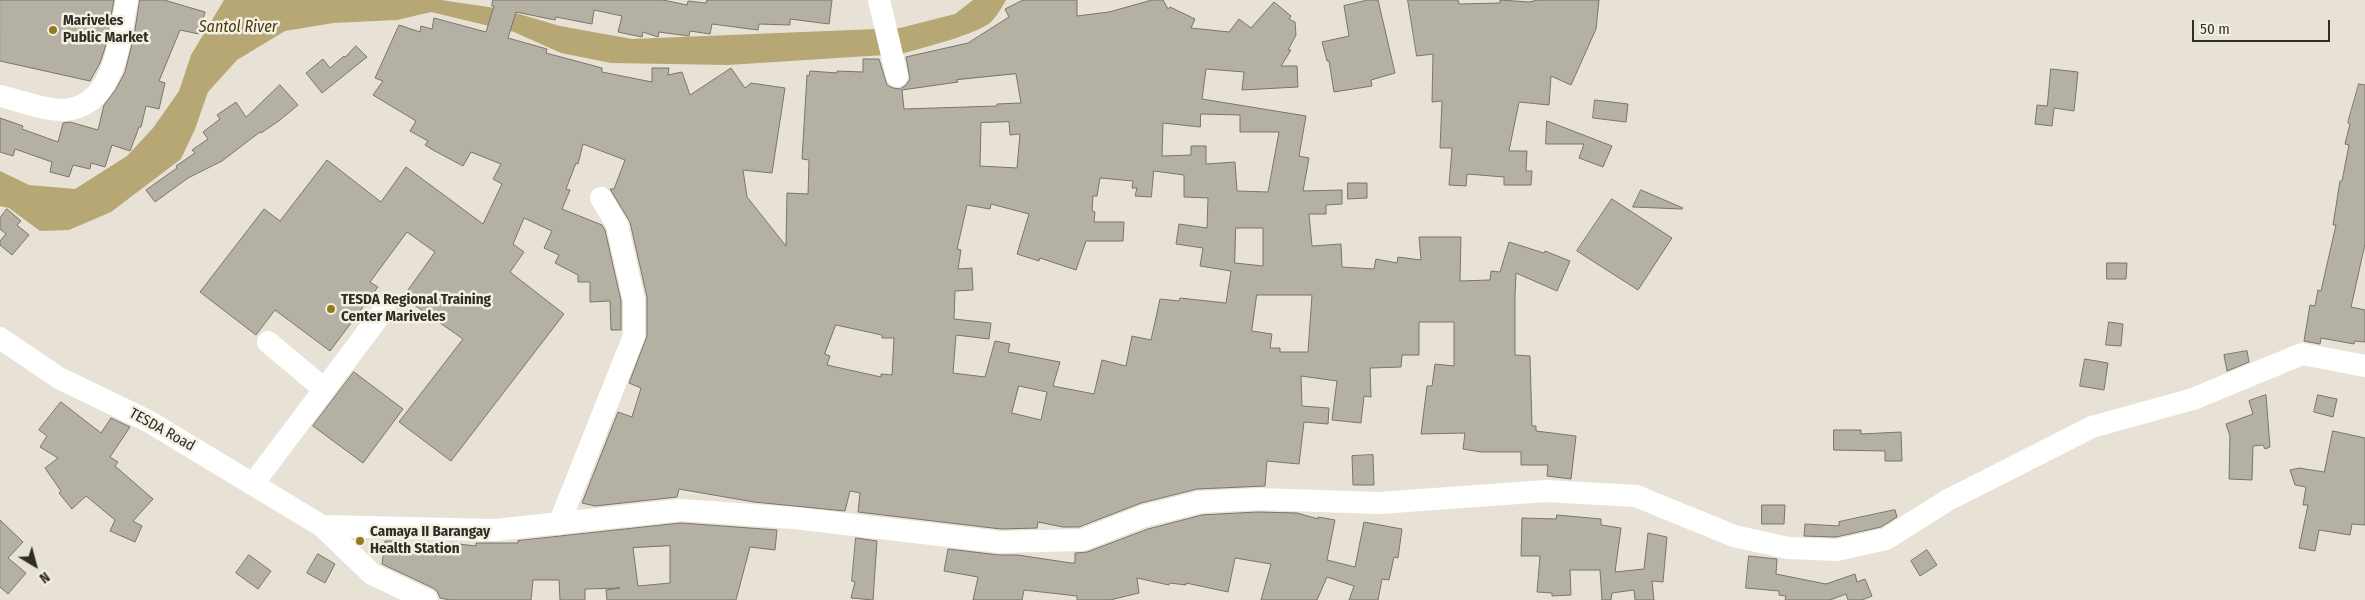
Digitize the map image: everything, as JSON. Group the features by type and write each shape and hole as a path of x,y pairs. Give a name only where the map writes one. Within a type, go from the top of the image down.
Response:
{"street":[{"path":"0,96 64,110 85,104 97,97 106,83 114,62 127,0"},
{"path":"880,5 896,69"},
{"path":"559,524 634,336 634,300 617,226 601,198"},
{"path":"253,484 384,310"},
{"name":"TESDA Road","path":"0,338 59,378 148,421 322,526 372,574 427,600"},
{"path":"268,342 324,389"},
{"path":"322,526 494,530 681,510 794,518 1000,542 1082,540 1144,516 1200,502 1258,499 1379,503 1472,498 1546,491 1636,496 1734,536 1788,548 1837,550 1886,539 1948,500 2092,427 2193,399 2302,354 2365,366"}],"water":[{"name":"Santol River","path":"224,0 441,0 502,9 560,26 632,39 900,28 955,14 973,0 1006,0 993,20 984,27 948,41 900,54 728,65 611,63 561,53 514,32 431,12 397,20 333,23 285,31 237,60 208,92 195,129 181,159 111,212 69,230 40,231 9,208 0,206 0,171 29,185 75,189 127,156 153,128 179,91 191,55"}],"building":[{"name":"Mariveles Public Market","path":"0,0 114,0 105,48 100,63 90,81 0,61"},
{"path":"140,0 164,0 205,12 199,34 180,30 159,81 165,83 159,109 146,106 141,127 139,127 130,151 112,145 105,167 91,163 90,169 73,165 69,177 50,172 52,162 15,149 13,156 0,152 0,118 23,126 22,129 58,142 63,123 70,122 98,130 104,105 116,89 125,72"},
{"path":"493,0 663,0 687,5 688,1 706,3 707,0 832,0 829,24 790,19 790,25 759,24 758,30 712,24 710,34 690,31 689,36 659,32 658,37 643,32 642,37 618,32 622,16 594,10 592,24 556,17 555,20 516,12 508,38 547,49 546,53 602,68 602,72 652,82 652,68 669,68 668,75 682,72 690,95 731,68 745,88 751,83 785,88 772,173 743,170 747,197 786,246 787,193 808,194 809,160 802,159 807,75 809,76 810,71 863,72 863,59 879,59 887,85 900,89 910,79 906,57 968,43 1009,17 1005,9 1023,0 1077,0 1077,16 1109,12 1152,0 1163,0 1168,9 1170,7 1195,19 1191,28 1229,32 1239,19 1251,28 1274,2 1291,16 1289,19 1295,22 1296,35 1288,50 1291,50 1281,66 1297,66 1298,87 1242,90 1244,72 1206,69 1202,99 1306,116 1299,156 1309,158 1303,191 1342,190 1342,204 1326,205 1326,214 1309,214 1312,246 1341,244 1342,267 1374,269 1376,259 1397,263 1398,257 1421,260 1419,237 1461,237 1460,281 1490,280 1491,271 1500,272 1509,242 1544,253 1545,251 1570,261 1557,291 1516,273 1515,355 1530,356 1532,426 1536,426 1536,431 1576,436 1571,479 1547,476 1548,465 1521,465 1521,452 1481,452 1463,449 1465,433 1421,434 1427,386 1432,386 1435,364 1454,366 1454,322 1419,322 1419,355 1402,355 1401,367 1370,368 1371,397 1364,396 1361,423 1332,420 1337,381 1301,376 1302,406 1329,408 1328,424 1304,422 1299,464 1267,461 1265,486 1197,489 1141,503 1079,527 1063,527 1038,522 1037,528 1001,529 858,512 860,493 850,491 845,511 754,502 679,489 677,497 595,506 582,503 618,412 632,417 641,388 629,383 647,336 647,297 630,222 610,189 614,189 625,160 583,144 578,164 576,163 566,189 570,190 562,209 602,225 605,230 621,301 621,330 611,330 610,301 590,302 590,282 578,282 578,275 555,263 559,255 544,248 552,231 524,218 513,244 524,252 510,272 564,314 451,461 399,422 463,339 403,297 435,252 407,232 370,282 378,287 330,351 275,310 256,335 200,292 264,209 280,221 327,160 381,202 406,167 483,224 502,184 493,179 501,164 471,152 463,166 433,150 425,145 428,141 410,131 416,121 373,95 383,81 375,78 399,25 420,32 421,26 432,29 434,18 486,32 494,6 492,6","holes":["1016,74 1021,103 997,104 997,106 904,109 902,90 958,82 957,80","1201,114 1240,115 1240,132 1279,132 1268,192 1237,191 1235,162 1206,164 1206,146 1191,146 1191,155 1162,156 1163,123 1200,127","1009,122 1010,135 1020,134 1017,168 980,166 981,123","1154,171 1184,175 1184,197 1208,198 1207,228 1179,224 1176,244 1203,248 1200,266 1231,271 1226,303 1180,298 1179,301 1160,299 1151,340 1132,336 1126,366 1102,360 1094,394 1053,386 1060,362 1008,352 1010,344 995,341 985,377 953,373 956,335 989,339 991,323 954,319 955,291 973,290 972,268 958,269 961,250 957,249 967,205 990,209 991,204 1029,214 1017,254 1039,261 1040,258 1076,270 1086,241 1123,241 1124,222 1094,222 1095,212 1092,211 1093,196 1097,196 1100,178 1133,181 1132,188 1137,188 1135,196 1151,197","1236,228 1263,228 1263,266 1235,263","1257,295 1312,295 1308,352 1280,352 1280,348 1270,348 1272,334 1252,331","836,325 882,335 882,338 894,338 892,375 881,374 881,377 827,365 830,356 825,354","1019,386 1047,392 1041,420 1012,413"]},
{"path":"1368,0 1378,0 1395,73 1371,80 1372,86 1334,92 1329,61 1327,61 1322,42 1349,36 1344,6"},
{"path":"1408,0 1458,0 1459,4 1500,3 1500,0 1529,2 1538,0 1599,0 1596,29 1571,85 1551,76 1549,105 1519,102 1509,151 1527,151 1526,171 1532,171 1531,185 1504,185 1504,177 1467,174 1466,186 1449,185 1452,148 1440,148 1442,101 1432,102 1433,54 1417,56"},
{"path":"356,46 367,57 322,93 306,73 323,59 330,68"},
{"path":"2051,69 2078,72 2074,111 2054,108 2052,126 2035,124 2037,105 2047,106"},
{"path":"2359,84 2365,85 2365,244 2351,307 2365,310 2365,342 2355,341 2354,344 2321,338 2320,344 2304,341 2310,305 2315,306 2318,290 2321,291 2336,225 2333,225 2340,181 2342,181 2349,145 2345,144 2350,124 2348,123"},
{"path":"280,85 298,105 222,161 188,178 155,202 146,190 195,153 192,150 208,139 203,132 220,119 217,115 236,102 246,117"},
{"path":"1595,100 1628,104 1626,122 1593,118"},
{"path":"1547,121 1612,146 1603,167 1579,158 1584,144 1546,144"},
{"path":"1348,183 1367,183 1367,198 1348,199"},
{"path":"1641,190 1683,208 1633,207"},
{"path":"1612,199 1672,238 1638,290 1577,251"},
{"path":"7,209 21,221 17,225 29,235 12,255 0,245 0,241 6,234 0,229 0,218"},
{"path":"2107,263 2127,263 2126,279 2107,279"},
{"path":"2109,322 2123,324 2121,346 2106,345"},
{"path":"2247,351 2249,362 2227,371 2224,355"},
{"path":"2085,359 2108,363 2104,390 2080,386"},
{"path":"354,372 403,409 363,463 313,426"},
{"path":"2266,395 2270,447 2265,449 2263,445 2253,446 2252,480 2229,479 2230,436 2226,424 2253,414 2249,401"},
{"path":"2318,395 2337,399 2333,417 2314,412"},
{"path":"61,402 101,433 111,418 130,427 110,457 118,462 115,466 153,499 133,521 142,526 135,542 110,531 115,520 86,496 72,509 59,493 61,491 45,468 58,458 40,447 47,436 39,430"},
{"path":"1834,430 1861,430 1861,434 1901,432 1902,461 1885,461 1885,451 1834,450"},
{"path":"2333,431 2365,438 2365,525 2352,524 2350,535 2319,530 2315,551 2299,548 2308,505 2303,505 2306,487 2295,485 2290,470 2299,468 2324,472"},
{"path":"1373,455 1374,485 1353,485 1352,456"},
{"path":"1762,505 1785,505 1784,524 1762,524"},
{"path":"1895,510 1897,517 1881,527 1836,537 1804,536 1805,524 1839,526 1839,522"},
{"path":"1258,512 1297,513 1318,519 1318,517 1335,520 1327,560 1355,567 1364,522 1402,529 1398,558 1394,557 1389,580 1382,579 1378,600 1349,600 1354,586 1327,577 1317,600 1261,600 1271,564 1235,558 1228,592 1186,583 1186,585 1170,583 1169,585 1137,578 1139,593 1110,600 1077,600 1077,596 1024,590 1022,600 973,600 978,577 944,571 948,549 999,555 1018,555 1075,563 1075,553 1087,552 1148,529 1202,515"},
{"path":"1557,515 1601,519 1601,525 1621,528 1615,572 1644,569 1648,533 1667,537 1663,582 1652,581 1654,600 1635,600 1634,590 1612,593 1611,600 1602,600 1600,570 1570,570 1571,595 1552,596 1552,593 1537,592 1540,556 1521,556 1522,518 1556,519"},
{"path":"0,520 23,542 8,558 26,573 8,594 0,587"},
{"path":"681,523 777,530 775,550 750,547 736,600 607,600 606,590 620,588 585,589 585,600 560,600 559,580 533,580 531,600 450,600 440,598 437,591 433,588 382,564 385,541 406,541 405,549 436,555 437,545 451,547 451,543 476,546 476,543 518,543 518,541","holes":["670,546 670,583 638,586 633,548"]},
{"path":"856,538 877,541 873,600 851,598 855,582 852,581"},
{"path":"1927,550 1937,565 1920,576 1911,561"},
{"path":"318,554 335,564 325,583 307,573"},
{"path":"249,555 271,571 258,589 236,573"},
{"path":"1749,556 1777,559 1776,574 1826,584 1855,574 1857,582 1865,579 1872,596 1862,600 1848,600 1846,594 1830,600 1785,600 1786,596 1779,595 1779,591 1746,588"}],"place":[{"name":"Mariveles Public Market","path":"53,30"},
{"name":"TESDA Regional Training Center Mariveles","path":"331,309"},
{"name":"Camaya II Barangay Health Station","path":"360,541"}]}
